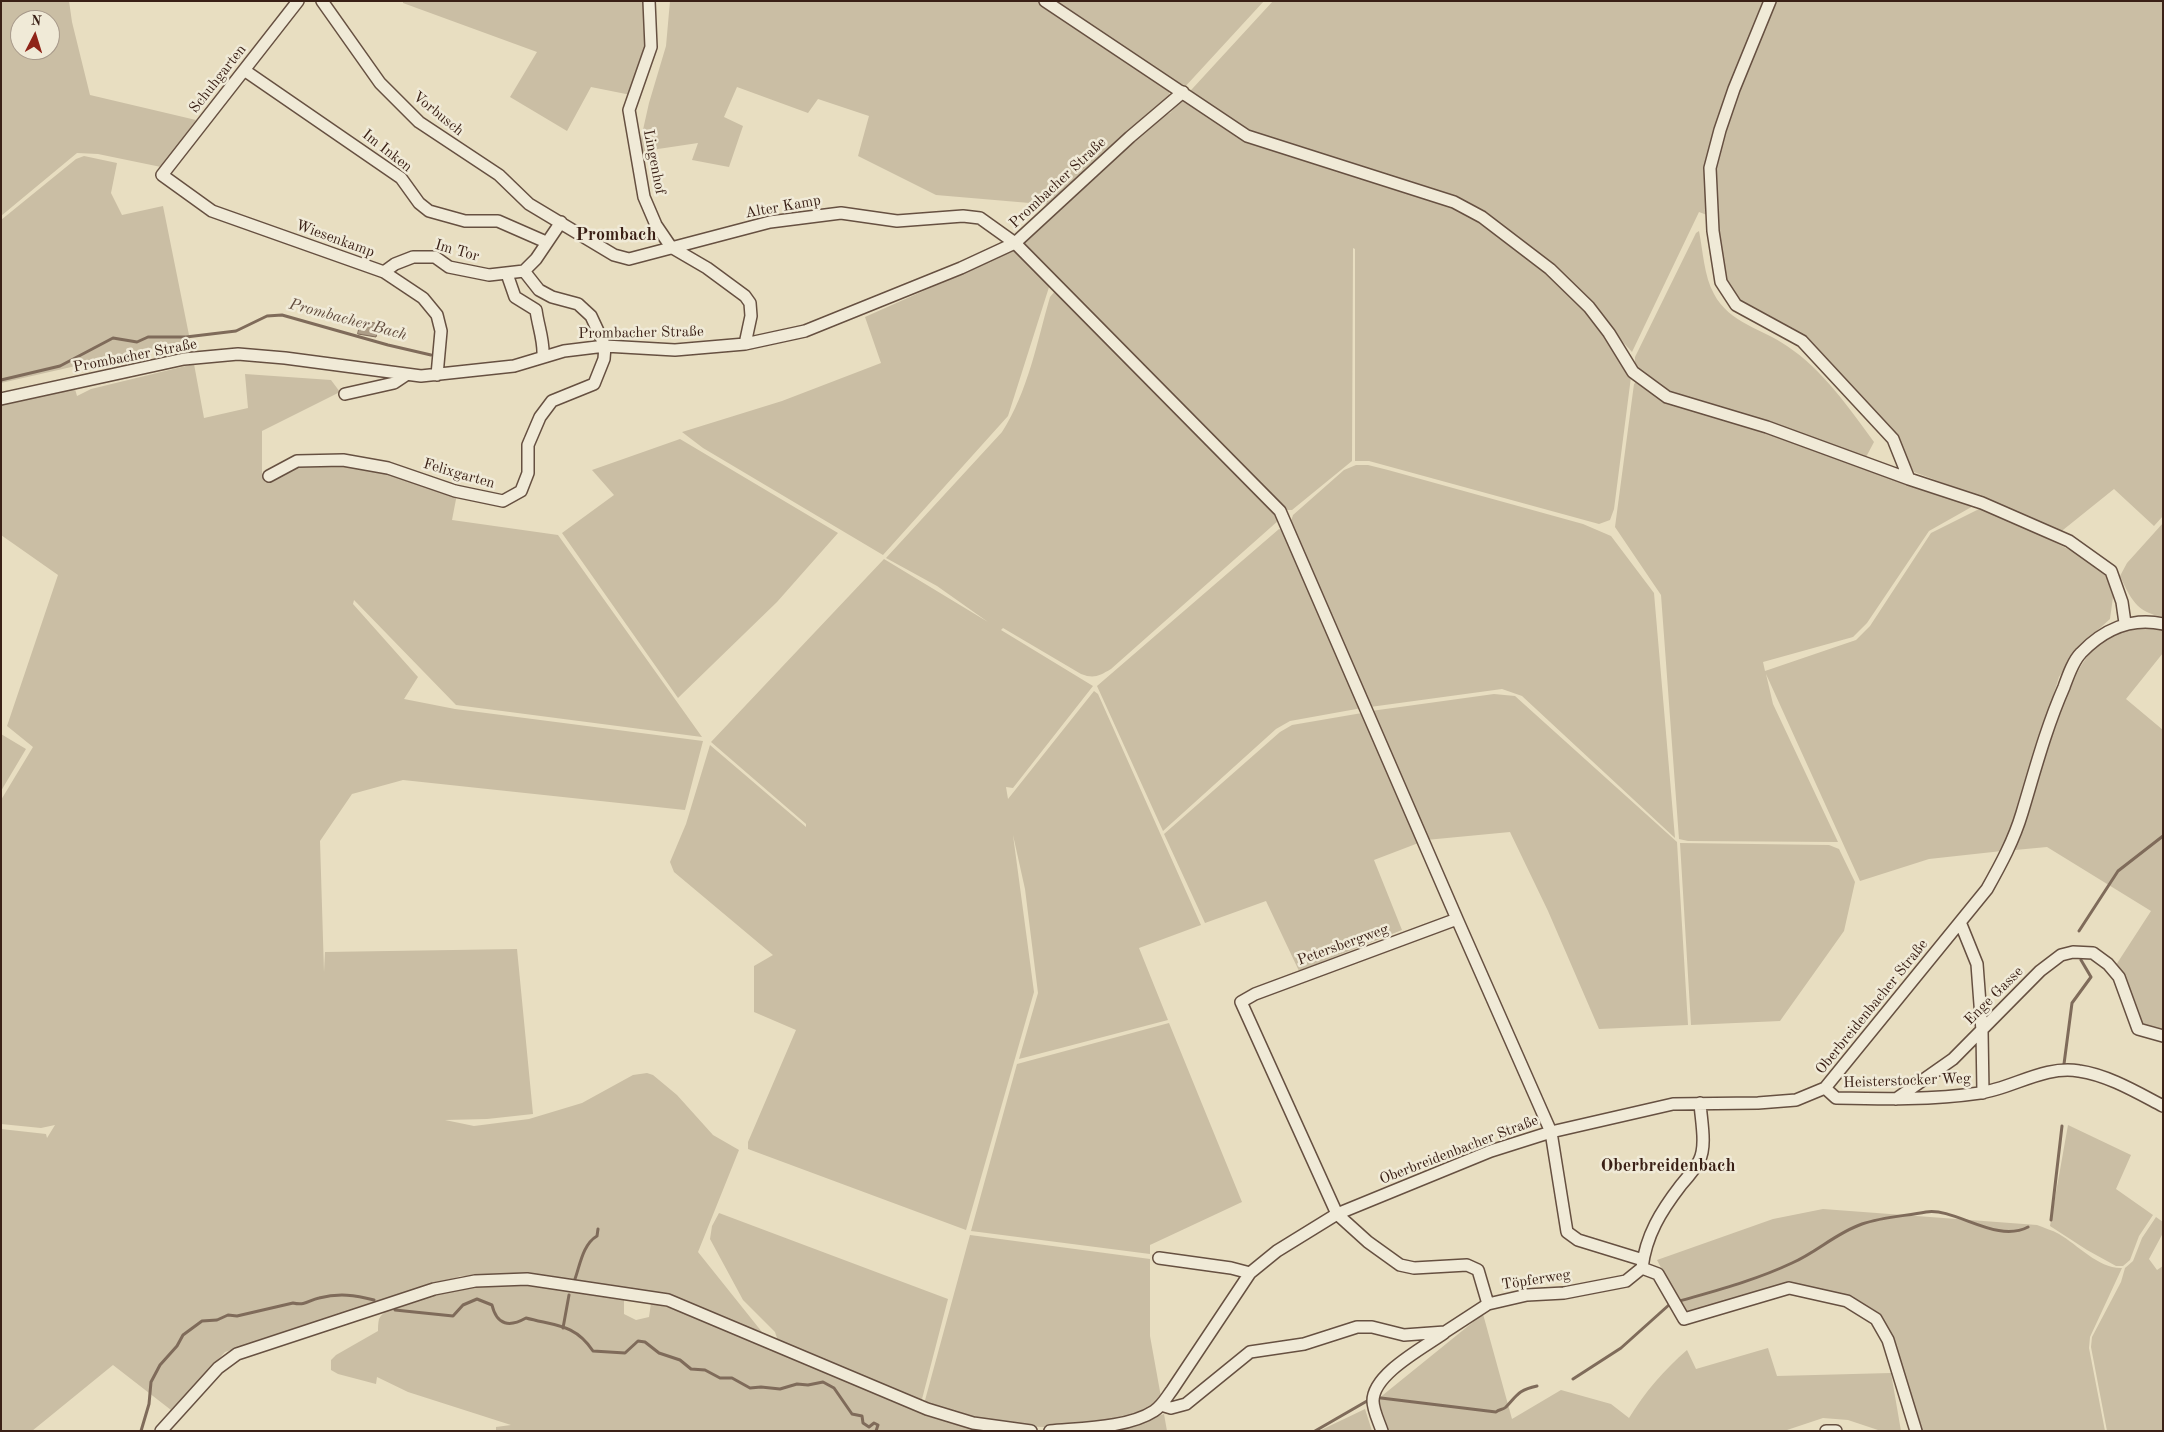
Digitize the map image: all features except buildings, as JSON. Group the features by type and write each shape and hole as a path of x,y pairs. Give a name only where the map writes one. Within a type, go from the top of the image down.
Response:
{"street":[{"name":"Schuhgarten","path":"162,175 298,1"},
{"name":"Vorbusch","path":"322,1 380,83 420,122 499,175 529,204 561,222"},
{"name":"Lingenhof","path":"650,1 651,47 629,110 644,197 656,225 671,247 707,268 745,296 750,303 751,316 745,344"},
{"path":"1045,1 1184,92 1247,136 1454,202 1472,210 1550,269 1589,307 1634,372 1668,397 1767,427 1909,479 1982,502 2069,542 2111,571 2122,602 2125,623 2151,621 2163,624"},
{"path":"1770,1 1734,89 1710,168 1713,231 1721,282 1736,305 1802,341 1893,440 1909,479"},
{"name":"Im Inken","path":"244,70 401,178 419,203 429,211 465,221 498,221 546,242"},
{"name":"Prombacher Straße","path":"1,399 184,359 238,354 285,358 406,375 437,375 514,366 564,350 605,346 675,350 745,344 805,332 961,268 1015,243 1130,136 1184,92"},
{"name":"Wiesenkamp","path":"162,175 212,211 384,272 422,298 437,315 442,331 437,375"},
{"name":"Alter Kamp","path":"561,222 614,255 630,259 770,222 841,213 897,221 963,216 980,218 1015,243 1280,511 1457,919"},
{"path":"561,222 546,242 536,260 524,271 539,290 552,297 578,304 591,316 605,346"},
{"name":"Im Tor","path":"384,272 395,264 413,258 435,258 449,267 489,276 524,271"},
{"path":"507,274 515,297 536,310 538,326 544,344 543,356"},
{"name":"Felixgarten","path":"269,476 297,461 343,460 388,468 455,491 503,501 521,491 528,474 528,445 540,417 552,402 594,384 604,359 605,346"},
{"path":"345,394 394,383 406,375"},
{"name":"Oberbreidenbacher Straße","path":"1161,1405 1250,1273 1277,1251 1337,1214 1491,1151 1551,1132 1652,1107 1673,1104 1758,1103 1796,1100 1826,1088 1987,889 2008,852 2022,814 2044,739 2068,678 2080,654 2103,634 2125,623"},
{"path":"1457,919 1551,1132 1567,1232 1578,1240 1642,1264 1658,1274 1684,1319 1788,1288 1847,1302 1876,1319 1888,1340 1916,1431"},
{"name":"Petersbergweg","path":"1337,1214 1241,1002 1255,994 1457,919"},
{"path":"1960,922 1977,964 1982,1030 1983,1093"},
{"name":"Enge Gasse","path":"1896,1099 1953,1058 2040,971 2061,955 2073,952 2093,953 2108,964 2119,977 2138,1029 2163,1036"},
{"name":"Heisterstocker Weg","path":"1826,1088 1836,1098 1896,1099 1983,1093 2058,1070 2079,1071 2106,1080 2163,1106"},
{"path":"1642,1264 1644,1247 1654,1226 1666,1205 1700,1160 1702,1145 1700,1103"},
{"path":"1337,1214 1368,1242 1400,1265 1414,1268 1467,1265 1478,1270 1488,1304"},
{"path":"1159,1258 1231,1268 1250,1273"},
{"name":"Töpferweg","path":"1161,1405 1171,1408 1186,1404 1250,1352 1304,1344 1357,1327 1372,1327 1404,1335 1445,1332 1488,1304 1527,1294 1564,1293 1626,1281 1642,1264"},
{"path":"161,1431 218,1368 237,1354 434,1289 475,1281 526,1279 668,1300 928,1409 973,1423 1031,1431"},
{"path":"1382,1431 1373,1403 1374,1389 1382,1378 1445,1332"},
{"path":"1050,1431 1106,1425 1153,1412 1161,1405"},
{"path":"1826,1431 1836,1431"}],"shaded area":[{"path":"1,1 69,1 72,22 90,95 196,120 161,167 98,154 77,153 1,216"},
{"path":"403,1 647,1 649,48 631,95 591,87 567,131 510,97 537,52 403,3"},
{"path":"670,1 1039,1 1166,85 1169,95 1166,102 1109,147 1053,205 936,195 858,156 869,116 818,99 808,113 737,87 724,117 743,126 729,167 692,160 698,143 638,152 649,103 666,46"},
{"path":"1049,1 1264,1 1183,89"},
{"path":"1273,1 2163,1 2163,516 2154,526 2114,489 2058,534 1991,501 1914,472 1906,458 1809,344 1743,306 1724,279 1715,218 1699,212 1632,352 1576,291 1631,377 1614,509 1610,520 1599,524 1369,461 1355,461 1355,249 1353,248 1352,461 1292,510 1284,510 1023,244 1159,117 1170,113"},
{"path":"84,156 117,163 111,193 122,215 163,206 190,340 1,383 1,220 76,159"},
{"path":"1699,231 1708,279 1720,304 1737,319 1787,346 1824,378 1874,442 1865,459 1670,393 1635,367 1635,357 1696,233"},
{"path":"1015,250 1050,284 1008,416 883,555 703,448 682,432 782,401 881,363 865,317"},
{"path":"1056,290 1276,510 1279,520 1111,669 1100,675 1089,676 1081,674 1003,628 1001,630 1093,686 1013,788 1006,787 1008,799 1094,691 1098,694 1201,925 1139,948 1168,1020 1019,1059 1038,993 1025,889 1013,835 1034,992 966,1230 748,1149 748,1142 796,1030 754,1012 754,966 773,955 674,872 670,862 686,824 710,745 806,827 806,824 711,742 884,559 988,622 937,586 886,558 1002,432 1019,400 1036,349 1050,297"},
{"path":"361,320 379,324 376,337 358,334"},
{"path":"194,364 204,418 248,408 245,374 331,380 340,392 262,431 262,476 301,463 364,466 457,494 452,520 558,535 702,737 456,705 354,600 353,604 418,677 404,699 455,709 703,741 685,810 403,780 352,794 320,841 324,972 325,952 517,949 533,1114 487,1119 445,1120 474,1126 529,1119 582,1103 633,1075 647,1073 653,1075 677,1095 713,1135 739,1150 698,1252 762,1332 632,1288 534,1274 461,1276 225,1352 171,1410 113,1365 32,1431 1,1431 1,1129 46,1134 47,1138 55,1125 41,1128 1,1124 1,800 33,747 7,726 58,575 1,535 1,403 75,389 77,396 91,389"},
{"path":"1637,381 1763,432 1975,505 1929,531 1867,623 1853,637 1763,662 1765,671 1856,640 1870,626 1931,533 1983,507 2074,552 2106,575 2113,597 2110,619 2079,647 2059,677 2012,828 2002,851 1929,859 1860,881 1766,674 1773,704 1838,842 1688,841 1679,839 1661,595 1615,527 1634,384"},
{"path":"680,439 838,533 777,602 678,698 562,533 614,495 592,470"},
{"path":"1356,465 1368,465 1388,470 1583,524 1611,536 1654,593 1675,838 1522,696 1502,689 1370,707 1290,524 1293,515 1344,470"},
{"path":"2163,523 2163,617 2146,612 2140,608 2131,598 2120,576 2127,563"},
{"path":"1279,529 1283,530 1362,708 1290,721 1276,729 1163,831 1097,686"},
{"path":"2152,627 2163,629 2163,653 2126,699 2163,730 2163,1035 2139,1025 2116,965 2151,911 2047,847 2015,850 2053,729 2081,666 2090,653 2110,637 2134,629"},
{"path":"1494,694 1515,696 1677,842 1688,1025 1599,1029 1548,911 1510,832 1426,840 1371,711"},
{"path":"1362,713 1421,842 1374,860 1402,930 1299,971 1266,901 1205,923 1164,834 1280,732 1292,725"},
{"path":"1,734 26,749 1,791"},
{"path":"1680,843 1829,845 1839,849 1855,882 1844,931 1780,1021 1691,1025"},
{"path":"1169,1023 1242,1202 1150,1245 1150,1254 971,1231 1017,1064"},
{"path":"2068,1125 2131,1155 2116,1189 2153,1215 2139,1236 2130,1260 2123,1266 2116,1266 2050,1226"},
{"path":"1823,1209 2037,1225 2059,1234 2097,1261 2105,1265 2122,1268 2090,1337 2089,1348 2105,1431 1918,1431 1875,1316 1792,1282 1685,1313 1657,1260 1773,1219"},
{"path":"719,1213 948,1299 921,1403 778,1341 775,1332 743,1300 710,1239 712,1226"},
{"path":"2156,1217 2163,1222 2163,1233 2149,1259 2157,1270 2163,1266 2163,1431 2107,1431 2091,1347 2092,1337 2121,1282 2125,1268 2133,1261 2142,1238"},
{"path":"970,1235 1150,1259 1150,1336 1161,1397 1144,1408 1124,1417 1102,1423 1053,1427 987,1421 924,1404"},
{"path":"464,1286 532,1286 624,1298 624,1314 636,1320 649,1317 651,1303 681,1311 993,1431 496,1431 496,1427 511,1425 408,1392 377,1377 376,1384 338,1374 331,1370 331,1360 336,1355 378,1331 379,1319 393,1307 431,1294"},
{"path":"1483,1314 1512,1419 1561,1390 1611,1404 1629,1418 1655,1382 1687,1350 1696,1369 1768,1348 1777,1376 1891,1373 1901,1431 1881,1431 1848,1420 1823,1418 1784,1431 1389,1431 1378,1399"},
{"path":"1365,1409 1372,1431 1319,1431"},
{"path":"1164,1414 1167,1431 1104,1431 1113,1430"}],"waterway":[{"name":"Prombacher Bach","path":"1,380 60,366 113,338 137,342 148,337 186,337 236,331 267,316 282,315 431,355"},
{"path":"2079,931 2118,871 2163,836"},
{"path":"2064,1064 2072,1003 2091,977 2081,960"},
{"path":"2051,1220 2062,1126"},
{"path":"1680,1301 1765,1275 1801,1259 1853,1228 1877,1220 1937,1212 2003,1231 2016,1231 2028,1227"},
{"path":"575,1279 585,1249 597,1236 598,1229"},
{"path":"563,1328 569,1295"},
{"path":"141,1431 149,1404 151,1382 160,1365 177,1346 183,1335 202,1321 217,1320 228,1315 237,1316 293,1303 304,1303 326,1296 354,1296 374,1300"},
{"path":"395,1310 453,1316 463,1305 477,1299 492,1305 497,1317 505,1323 515,1323 526,1318 564,1327 579,1336 593,1351 625,1353 638,1341 645,1342 659,1353 680,1360 691,1369 705,1370 720,1378 732,1378 750,1388 780,1389 797,1384 808,1385 823,1382 834,1388 852,1414 862,1416 863,1423 869,1427 874,1423 878,1425 876,1431"},
{"path":"1573,1379 1621,1348 1670,1304"},
{"path":"1381,1398 1496,1412 1505,1408 1522,1391 1537,1386"},
{"path":"1315,1431 1367,1401"}],"district":[{"name":"Prombach","path":"616,235"},
{"name":"Oberbreidenbach","path":"1668,1166"}]}
